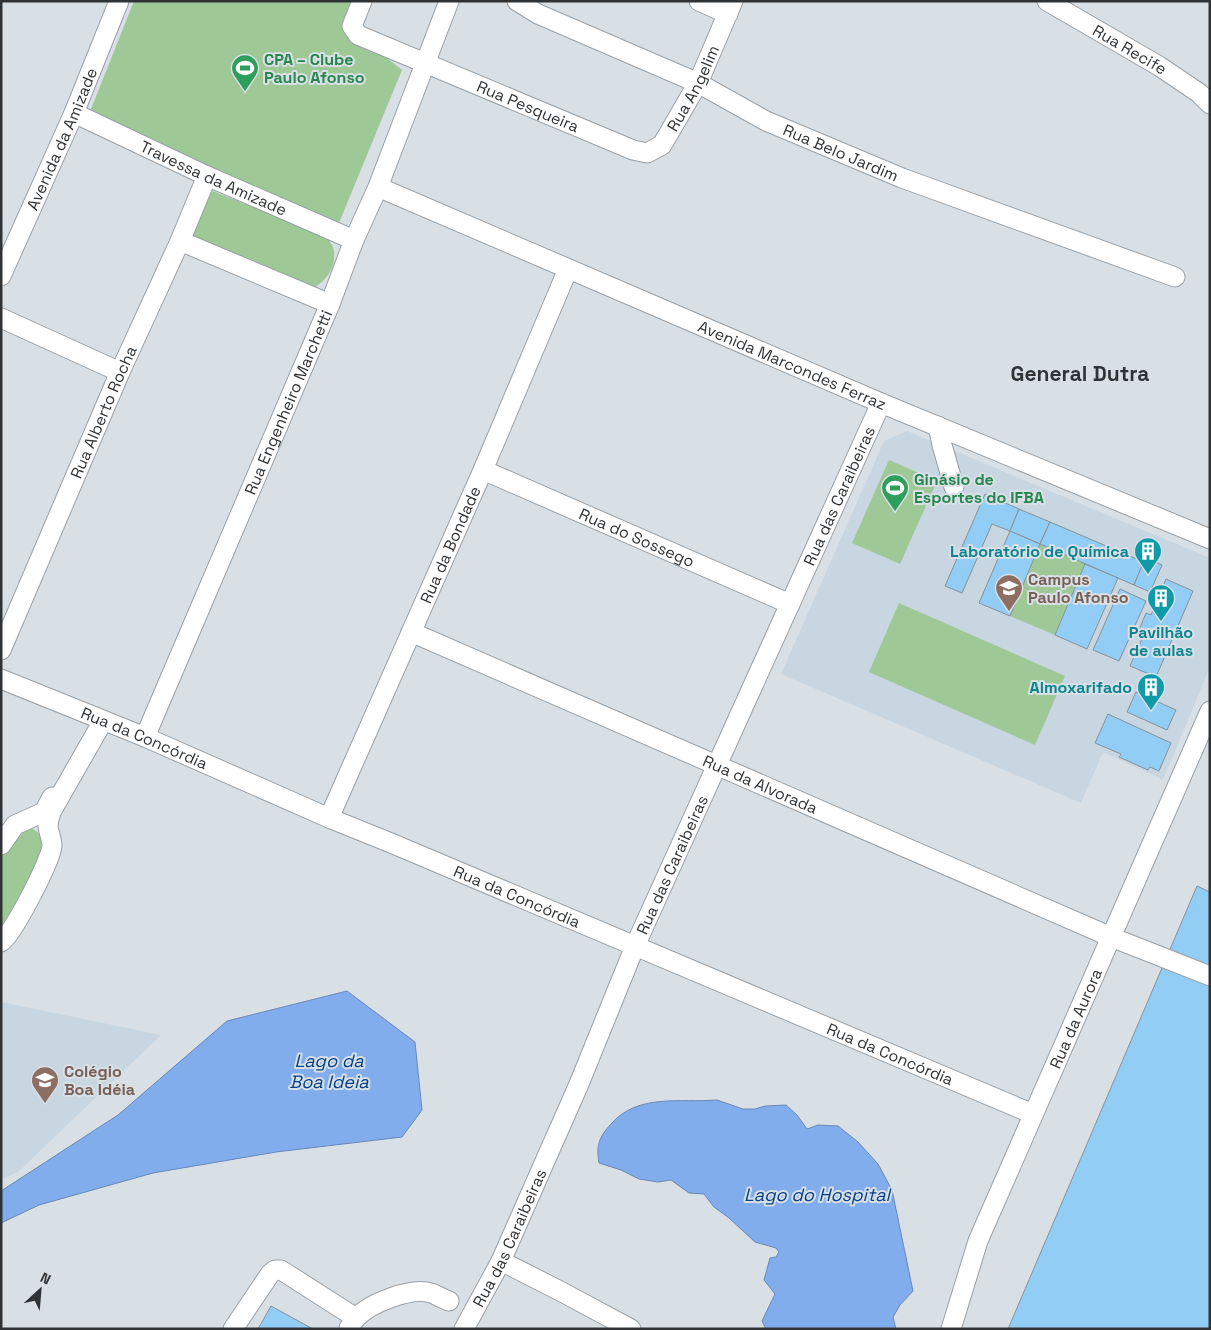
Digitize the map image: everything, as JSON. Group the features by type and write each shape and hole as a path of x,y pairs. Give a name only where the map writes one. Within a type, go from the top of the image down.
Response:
{"street":[{"name":"Avenida da Amizade","path":"1,276 74,113 119,1"},
{"name":"Rua Pesqueira","path":"362,1 352,26 358,35 633,150"},
{"name":"Rua Engenheiro Marchetti","path":"145,737 330,304 354,240 378,188 449,1"},
{"name":"Rua Belo Jardim","path":"517,1 538,14 698,83 766,121 902,178 1175,277"},
{"path":"699,1 730,8"},
{"name":"Rua Recife","path":"1047,1 1159,66 1199,93 1210,104"},
{"name":"Rua Angelim","path":"633,150 647,153 662,145 698,83 730,8"},
{"name":"Travessa da Amizade","path":"74,113 207,176 354,240"},
{"name":"Rua Alberto Rocha","path":"1,650 120,372 180,241 207,176"},
{"name":"Avenida Marcondes Ferraz","path":"378,188 881,403 1210,539"},
{"path":"180,241 330,304"},
{"name":"Rua da Bondade","path":"329,818 483,470 568,269"},
{"path":"1,318 120,372"},
{"name":"Rua das Caraibeiras","path":"464,1329 501,1261 579,1084 635,946 881,403"},
{"path":"938,426 937,460 954,487"},
{"name":"Rua do Sossego","path":"483,470 790,604"},
{"name":"Rua da Alvorada","path":"411,632 1111,937 1210,976"},
{"name":"Rua da Concórdia","path":"1,679 145,737 329,818 1033,1114"},
{"name":"Rua da Aurora","path":"951,1329 978,1241 1210,710"},
{"path":"1,845 15,825 44,812 78,747 96,718"},
{"path":"1,942 5,940 14,927 48,859 52,845 48,825 51,812 96,718"},
{"path":"501,1261 631,1329"},
{"path":"233,1329 270,1274 275,1270 281,1270 352,1323 369,1308 388,1298 413,1292 430,1293 449,1301"}],"shaded area":[{"name":"Campus Paulo Afonso","path":"907,431 1210,558 1210,667 1163,780 1103,752 1081,803 781,674 884,441"},
{"name":"Colégio Boa Idéia","path":"1,1002 161,1035 18,1172 1,1179"}],"green space":[{"name":"CPA – Clube Paulo Afonso","path":"134,1 354,1 358,35 402,70 339,223 89,114"},
{"path":"210,190 327,236 334,251 332,269 322,282 313,289 194,241 190,233"},
{"name":"Ginásio de Esportes do IFBA","path":"889,460 937,481 900,564 852,543"},
{"path":"1040,544 1085,564 1055,635 1010,616"},
{"path":"899,603 1065,676 1035,745 869,672"},
{"path":"28,827 40,834 45,847 1,933 1,854 13,831"}],"water":[{"name":"Lago da Boa Ideia","path":"347,991 415,1042 422,1110 402,1137 276,1152 153,1173 39,1205 1,1223 1,1191 118,1115 227,1021"},
{"name":"Lago do Hospital","path":"717,1100 743,1109 786,1105 797,1115 807,1129 818,1125 838,1126 858,1142 878,1164 892,1190 913,1291 900,1305 893,1317 896,1329 766,1329 762,1321 775,1294 764,1280 770,1258 776,1257 779,1252 776,1248 755,1242 714,1207 704,1194 689,1193 671,1180 658,1182 639,1179 621,1170 599,1163 599,1142 611,1124 622,1114 634,1108 660,1102"}],"building":[{"path":"985,494 1019,509 1010,531 992,524 962,593 945,586"},
{"path":"1019,509 1050,522 1040,544 1010,531"},
{"path":"1050,522 1144,562 1134,585 1040,544"},
{"path":"1010,531 1040,544 1010,616 979,603"},
{"name":"Laboratório de Química","path":"1145,558 1162,565 1150,592 1134,585"},
{"path":"1085,564 1118,578 1087,649 1055,635"},
{"name":"Pavilhão de aulas","path":"1166,579 1193,591 1156,677 1130,666 1145,632 1139,630 1146,613 1151,615"},
{"path":"1120,589 1146,601 1119,661 1093,650"},
{"name":"Almoxarifado","path":"1136,692 1176,710 1167,730 1127,712"},
{"path":"1108,714 1171,743 1159,771 1150,767 1148,770 1119,757 1121,754 1095,743"},
{"path":"1197,886 1210,892 1210,1329 1008,1329"},
{"path":"271,1306 313,1329 258,1329"}],"place":[{"name":"CPA – Clube Paulo Afonso","path":"245,92"},
{"name":"Ginásio de Esportes do IFBA","path":"895,512"},
{"name":"Laboratório de Química","path":"1148,575"},
{"name":"Campus Paulo Afonso","path":"1009,612"},
{"name":"Pavilhão de aulas","path":"1161,622"},
{"name":"Almoxarifado","path":"1151,711"},
{"name":"Colégio Boa Idéia","path":"45,1104"}],"district":[{"name":"General Dutra","path":"1080,374"}]}
